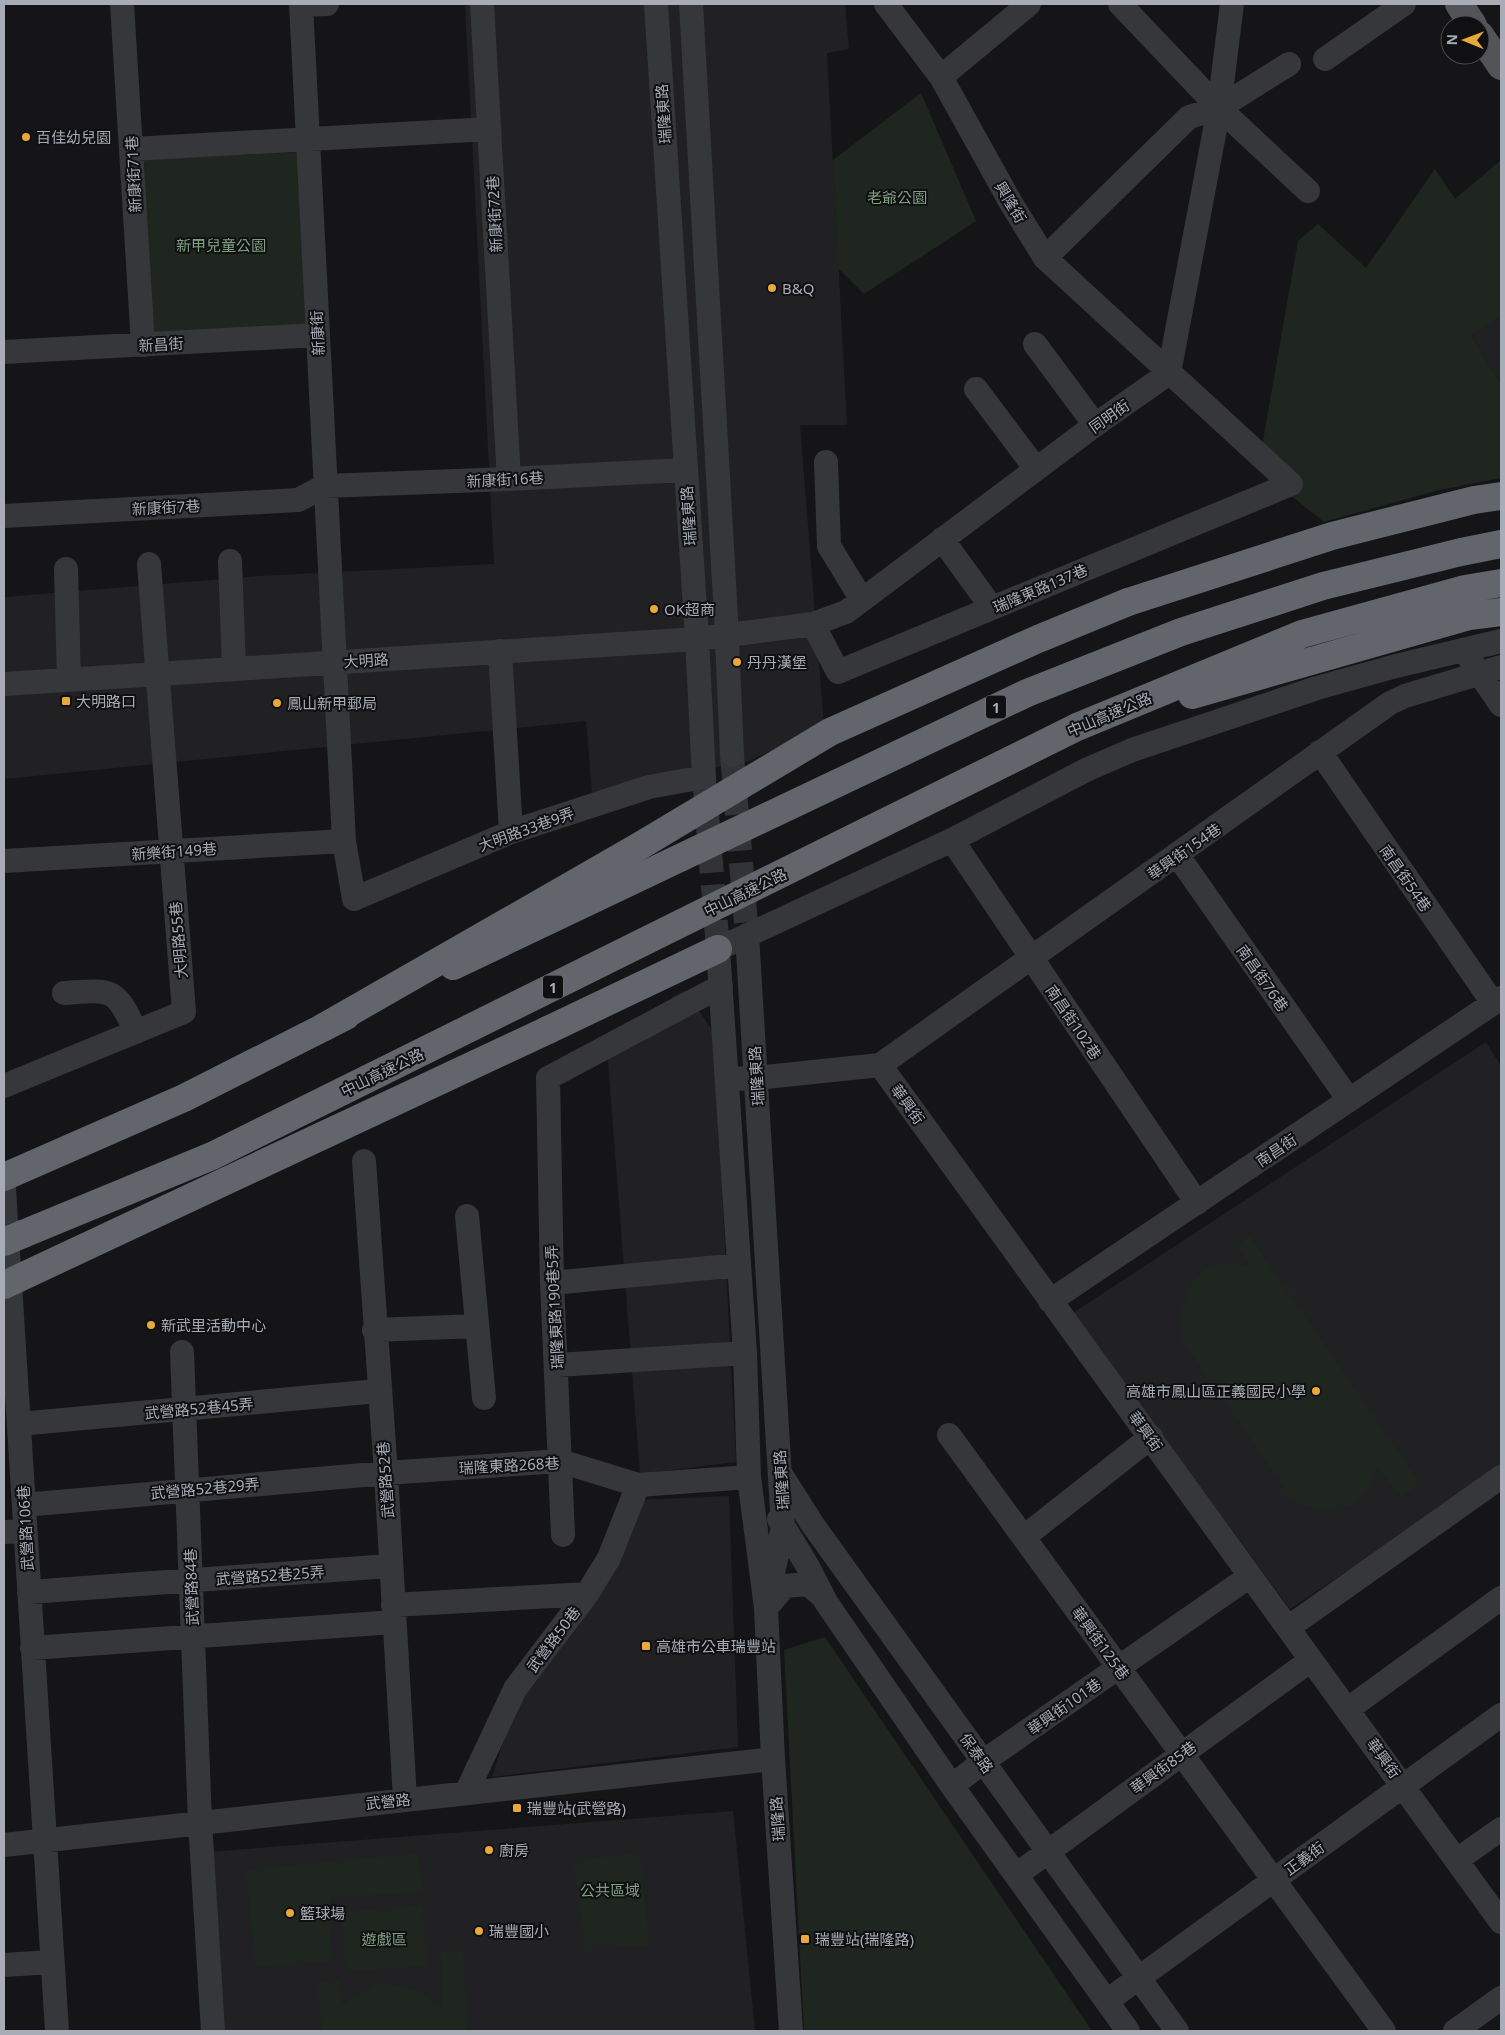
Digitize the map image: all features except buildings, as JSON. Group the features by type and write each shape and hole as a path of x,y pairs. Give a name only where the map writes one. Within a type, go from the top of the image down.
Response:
{"highway":[{"path":"324,1027 638,847 830,732 1038,639 1128,602 1332,536 1474,500 1501,496"},
{"name":"1","path":"8,1179 184,1098 324,1027 1026,693 1181,632 1323,586 1460,552 1501,544"},
{"name":"中山高速公路","path":"11,1230 212,1156 1077,727 1302,634 1465,589 1501,583"},
{"path":"1077,727 1312,663 1469,616 1501,612"},
{"path":"4,1285 718,949"}],"main road":[{"path":"1459,4 1466,15"},
{"path":"1490,50 1501,66"}],"street":[{"name":"新康街71巷","path":"122,4 132,148 142,345"},
{"path":"301,4 327,4"},
{"name":"新康街","path":"301,4 344,840 354,899"},
{"name":"新康街72巷","path":"482,4 509,480"},
{"name":"瑞隆東路","path":"656,4 697,638 704,777"},
{"path":"691,4 727,635 732,755"},
{"name":"興隆街","path":"886,4 941,77 1011,204 1045,258 1291,484"},
{"path":"941,77 1029,4"},
{"path":"1170,373 1219,108 1232,4"},
{"path":"1325,59 1404,4"},
{"path":"1134,9 1219,108 1308,191"},
{"path":"1045,258 1188,117 1219,108 1289,64"},
{"path":"132,148 489,129"},
{"path":"672,254 704,252"},
{"name":"新昌街","path":"4,352 317,335"},
{"path":"1035,344 1095,425"},
{"name":"同明街","path":"727,635 813,624 846,612 1095,425 1170,373"},
{"path":"976,389 1036,469"},
{"path":"826,462 829,546 862,600"},
{"name":"新康街16巷","path":"325,486 509,480 685,470"},
{"name":"瑞隆東路137巷","path":"813,624 838,672 1291,484"},
{"name":"新康街7巷","path":"4,516 298,500 325,486"},
{"path":"942,539 992,608"},
{"path":"230,561 234,668"},
{"name":"大明路55巷","path":"4,1086 184,1012 149,564"},
{"path":"66,569 69,679"},
{"name":"大明路","path":"4,684 727,635"},
{"path":"718,949 952,840 1086,770 1132,750 1316,688 1501,641"},
{"path":"1463,650 1490,670 1501,705"},
{"path":"500,651 511,832"},
{"name":"華興街154巷","path":"880,1065 1030,957 1178,856 1390,703 1405,696 1490,670"},
{"name":"南昌街54巷","path":"1320,752 1497,1000"},
{"name":"大明路33巷9弄","path":"354,899 511,832 648,787 704,777"},
{"name":"新樂街149巷","path":"4,861 344,840"},
{"name":"南昌街102巷","path":"952,840 1197,1203"},
{"name":"南昌街76巷","path":"1178,856 1349,1100"},
{"name":"瑞隆東路","path":"747,935 784,1527"},
{"name":"瑞隆東路","path":"718,949 740,1265 749,1477 784,1527"},
{"name":"瑞隆東路190巷5弄","path":"563,1536 552,1283 548,1078 721,986"},
{"path":"64,993 102,991 118,997 127,1010 136,1032"},
{"name":"南昌街","path":"1050,1302 1497,1000"},
{"path":"727,1079 756,1078 880,1065"},
{"name":"華興街","path":"880,1065 1050,1302 1152,1437 1250,1576 1289,1627 1501,1922"},
{"name":"武營路52巷","path":"364,1161 378,1391 386,1472 405,1799"},
{"name":"武營路106巷","path":"8,1179 11,1230 9,1338 19,1424 24,1505 15,1531 29,1592 51,1962 57,2031"},
{"path":"467,1216 484,1398"},
{"path":"552,1283 740,1265"},
{"path":"374,1330 477,1326"},
{"name":"武營路84巷","path":"182,1352 200,1822 213,2031"},
{"path":"557,1365 745,1353"},
{"name":"武營路52巷45弄","path":"19,1424 378,1391"},
{"name":"華興街125巷","path":"949,1435 1384,2031"},
{"path":"1024,1538 1152,1437"},
{"name":"瑞隆東路268巷","path":"386,1472 560,1461 638,1485 749,1477"},
{"name":"武營路52巷29弄","path":"24,1505 386,1472"},
{"name":"保泰路","path":"780,1472 813,1524 1177,2031"},
{"name":"瑞隆路","path":"749,1477 766,1608 773,1759 792,2031"},
{"path":"1289,1627 1501,1477"},
{"name":"武營路50巷","path":"466,1792 515,1689 587,1594 609,1558 638,1485"},
{"path":"756,1529 813,1524"},
{"path":"784,1527 807,1565 821,1595 952,1786 1128,2031"},
{"name":"瑞隆路","path":"766,1608 784,1527"},
{"name":"武營路52巷25弄","path":"29,1592 390,1566"},
{"name":"華興街101巷","path":"952,1786 984,1761 1250,1576"},
{"path":"766,1608 785,1586 808,1584 821,1595"},
{"path":"32,1648 192,1636 587,1594"},
{"path":"1348,1709 1501,1598"},
{"name":"華興街85巷","path":"1016,1875 1311,1660"},
{"name":"正義街","path":"1107,2001 1501,1716"},
{"name":"武營路","path":"4,1844 773,1759"},
{"path":"1457,1860 1501,1829"},
{"path":"4,1965 51,1962"},
{"path":"1455,2031 1501,1998"}],"shaded area":[{"path":"465,4 845,4 849,49 827,53 847,425 800,425 824,726 749,761 592,793 586,721 4,779 4,597 258,576 494,564"},
{"path":"1501,317 1501,384 1471,335"},
{"path":"685,990 714,1033 736,1462 640,1474 606,1037"},
{"name":"高雄市鳳山區正義國民小學","path":"1486,1042 1501,1066 1501,1469 1290,1609 1073,1313"},
{"name":"高雄市公車瑞豐站","path":"729,1496 738,1747 492,1777 516,1700 639,1500"},
{"name":"瑞豐國小","path":"733,1811 755,2031 220,2031 207,1852"}],"green space":[{"name":"老爺公園","path":"921,93 976,221 864,294 838,268 833,160"},
{"name":"新甲兒童公園","path":"300,152 313,329 141,339 129,160"},
{"path":"1501,160 1501,317 1471,335 1501,384 1501,478 1439,490 1324,522 1258,469 1298,241 1318,224 1366,268 1435,169 1455,199"},
{"path":"1249,1235 1421,1484 1401,1497 1377,1467 1367,1491 1350,1507 1318,1509 1295,1503 1183,1342 1183,1308 1190,1287 1204,1270 1215,1265 1250,1266 1237,1246"},
{"path":"825,1637 1092,2031 804,2031 784,1650"},
{"name":"公共區域","path":"640,1852 649,1946 585,1945 573,1861"},
{"name":"籃球場","path":"418,1853 423,1892 330,1898 332,1961 256,1967 246,1870"},
{"name":"遊戲區","path":"423,1905 426,1966 345,1972 342,1912"},
{"path":"441,1948 463,1949 467,2031 321,2031 318,1982 339,1980 342,2005 377,1984 397,1985 422,1993 442,2009"}],"tunnel":[{"path":"732,755 747,935"},
{"path":"704,777 718,949"}],"place":[{"name":"百佳幼兒園","path":"26,137"},
{"name":"B&Q","path":"772,288"},
{"name":"OK超商","path":"654,609"},
{"name":"丹丹漢堡","path":"737,662"},
{"name":"大明路口","path":"66,701"},
{"name":"鳳山新甲郵局","path":"277,703"},
{"name":"新武里活動中心","path":"151,1325"},
{"name":"高雄市鳳山區正義國民小學","path":"1316,1391"},
{"name":"高雄市公車瑞豐站","path":"646,1646"},
{"name":"瑞豐站(武營路)","path":"517,1808"},
{"name":"廚房","path":"489,1850"},
{"name":"籃球場","path":"290,1913"},
{"name":"瑞豐國小","path":"479,1931"},
{"name":"瑞豐站(瑞隆路)","path":"805,1939"}]}
